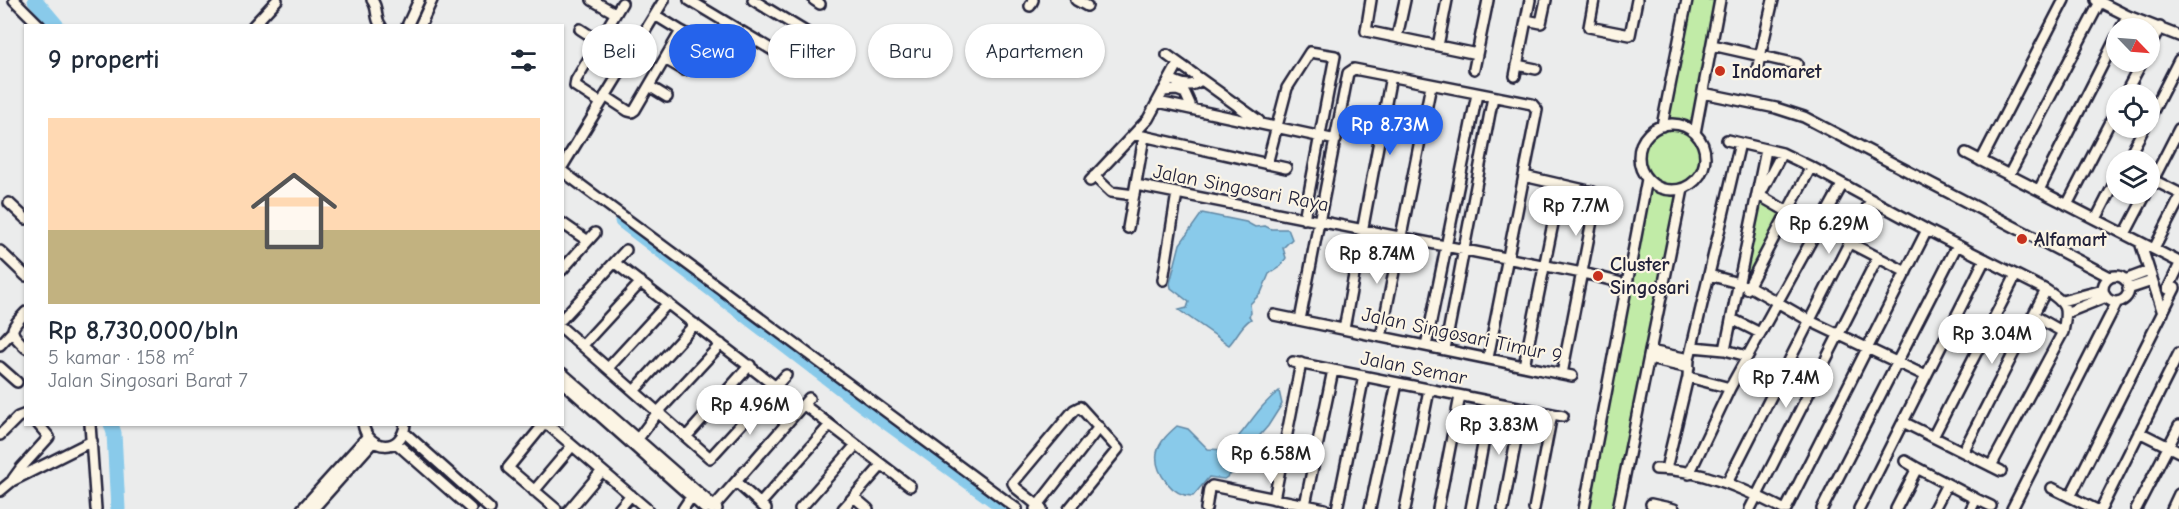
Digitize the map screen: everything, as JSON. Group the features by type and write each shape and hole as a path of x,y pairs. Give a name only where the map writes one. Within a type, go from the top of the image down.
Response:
{"street":[{"path":"14,0 38,24"},
{"path":"255,24 277,0"},
{"path":"372,0 377,8 377,18 380,24"},
{"path":"407,24 419,0"},
{"path":"421,24 432,0"},
{"path":"592,0 615,13"},
{"path":"564,166 664,0"},
{"path":"689,0 768,47"},
{"path":"753,0 793,24"},
{"path":"1077,0 1087,6"},
{"path":"1371,0 1366,31 1477,54"},
{"path":"1397,37 1405,0"},
{"path":"1438,46 1447,0"},
{"path":"1474,69 1488,0"},
{"path":"1515,76 1530,0"},
{"path":"1526,20 1541,23 1546,0"},
{"path":"1594,0 1589,27 1632,35 1637,0"},
{"path":"1662,126 1687,0"},
{"path":"1695,133 1720,0"},
{"path":"1757,70 1773,0"},
{"path":"1981,161 2064,0"},
{"path":"2009,175 2098,1 2134,18"},
{"path":"609,24 622,3"},
{"path":"655,15 670,24"},
{"path":"2160,27 2179,36"},
{"path":"1712,45 1797,64"},
{"path":"1268,164 1287,88 1306,56 1313,51 1335,56 1304,219"},
{"path":"582,70 575,86 632,112 669,52"},
{"path":"1167,55 1263,125"},
{"path":"2039,190 2106,58"},
{"path":"665,59 669,61"},
{"path":"2160,97 2179,60"},
{"path":"1128,228 1135,190 1139,136 1178,64"},
{"path":"1517,65 1536,69"},
{"path":"1300,320 1348,73 1354,69 1532,104 1537,110 1488,358"},
{"path":"1344,329 1390,76"},
{"path":"1170,79 1189,85 1200,80"},
{"path":"1381,337 1431,85"},
{"path":"649,86 667,97"},
{"path":"1163,91 1177,90 1185,93 1190,104 1188,108"},
{"path":"1703,93 1776,108 1804,117 2110,277 2118,276 2127,285 2174,289"},
{"path":"1426,346 1477,94"},
{"path":"1445,350 1493,97"},
{"path":"1158,102 1336,140"},
{"path":"1228,117 1228,108 1233,104"},
{"path":"1678,124 1695,133 1705,149 1704,168 1694,183 1683,189 1663,190 1647,179 1639,162 1641,149 1651,132 1662,126 1678,124"},
{"path":"2067,205 2106,129"},
{"path":"2160,166 2179,129"},
{"path":"1139,136 1286,168"},
{"name":"Jalan Singosari Raya","path":"1139,136 1092,178 1110,192 1135,190 1177,194 1584,274"},
{"path":"1726,140 1782,153 2046,290 2062,301 2067,313 2063,332 1991,466"},
{"path":"1740,143 1689,368 1661,470 1727,483 1785,509 1927,230"},
{"path":"1744,284 1766,150"},
{"path":"1758,195 1782,153"},
{"path":"1966,153 2179,264 2174,289 2163,313 2070,497"},
{"path":"1725,350 1735,305 1744,284 1788,212 1811,167"},
{"path":"564,170 1017,509"},
{"path":"1524,176 1596,193 1598,197 1584,274 1622,281"},
{"path":"1584,509 1622,281 1647,179"},
{"path":"1524,366 1562,184"},
{"path":"1689,474 1730,388 1842,185"},
{"path":"2160,186 2179,193"},
{"path":"1618,509 1683,189"},
{"path":"1163,280 1177,194"},
{"path":"1758,195 1788,212"},
{"path":"1727,483 1871,200"},
{"path":"2096,219 2106,200"},
{"path":"2154,249 2179,200"},
{"path":"9,203 24,217"},
{"path":"2125,234 2141,204"},
{"path":"564,224 588,241"},
{"path":"564,268 595,233"},
{"path":"2140,242 2163,313"},
{"path":"1850,243 1906,272"},
{"path":"1822,509 1957,245"},
{"path":"564,317 626,250"},
{"path":"0,251 24,274"},
{"path":"1750,509 1878,257"},
{"path":"1859,509 1985,259"},
{"path":"615,263 776,387"},
{"path":"2012,509 2117,302 2124,299 2127,285 2149,272"},
{"name":"Jalan Singosari Timur 9","path":"1274,315 1567,375 1584,274"},
{"path":"1709,275 1744,284 1777,300 1810,321 1926,376"},
{"path":"1933,437 2016,275"},
{"path":"2105,294 2104,283 2110,277"},
{"path":"583,345 640,282"},
{"path":"1963,452 2046,290"},
{"path":"2062,301 2082,301 2105,294"},
{"path":"2105,294 2117,302"},
{"path":"2067,313 2082,301"},
{"path":"608,368 668,303"},
{"path":"0,345 24,314"},
{"path":"2033,315 2063,332"},
{"path":"1732,319 1760,333"},
{"path":"634,391 695,324"},
{"path":"564,330 712,458 786,375"},
{"path":"11,333 24,346"},
{"path":"635,442 658,412 721,344"},
{"path":"1693,347 1725,350 1747,356"},
{"path":"2101,509 2179,353"},
{"path":"1650,355 1689,368 1730,388"},
{"name":"Jalan Semar","path":"1274,499 1297,363 1563,416"},
{"path":"686,437 750,365"},
{"path":"0,367 17,382"},
{"path":"1305,505 1333,370"},
{"path":"564,375 691,497 712,508"},
{"path":"1337,509 1364,376"},
{"path":"1370,509 1397,383"},
{"path":"564,384 712,508"},
{"path":"1405,509 1429,390"},
{"path":"1438,509 1460,396"},
{"path":"712,508 806,401 830,425 910,486"},
{"path":"1471,509 1491,402"},
{"path":"1069,509 1118,449 1083,408 1076,407 1019,475 1014,486 1038,508 1099,427"},
{"path":"1503,509 1522,408"},
{"path":"1534,509 1552,414"},
{"path":"0,435 18,417 24,415"},
{"path":"1903,422 2001,471"},
{"path":"736,482 763,506 830,425"},
{"path":"12,481 49,437 40,426"},
{"path":"90,426 96,509"},
{"path":"364,426 370,440 382,446 396,443 405,429 490,509"},
{"path":"544,426 508,468 556,509"},
{"path":"548,426 647,509"},
{"path":"2136,509 2179,426"},
{"path":"2139,432 2179,452"},
{"path":"302,509 370,440"},
{"path":"313,509 370,440"},
{"path":"0,490 12,481 92,441"},
{"path":"396,443 471,509"},
{"path":"800,509 856,445"},
{"path":"534,491 572,446"},
{"path":"1905,461 1991,506"},
{"path":"843,509 882,465"},
{"path":"1896,509 1917,468"},
{"path":"570,509 602,471"},
{"path":"1934,509 1947,484"},
{"path":"1206,509 1209,489 1212,486 1325,509"},
{"path":"2052,488 2094,509"},
{"path":"619,509 631,495"},
{"path":"2172,509 2179,495"},
{"path":"683,509 691,497"},
{"path":"854,497 868,509"},
{"path":"1971,509 1976,499"},
{"path":"1651,504 1674,509"}],"green space":[{"path":"1687,0 1720,0 1695,133 1704,149 1704,164 1697,178 1683,189 1618,509 1584,509 1625,288 1618,279 1628,276 1647,179 1639,162 1640,149 1651,132 1662,126"},
{"path":"1766,150 1782,153 1760,195 1788,212 1749,286 1735,305"},
{"path":"589,196 1017,509 1005,509"}],"water":[{"path":"1202,213 1246,222 1255,227 1288,229 1292,239 1283,248 1286,258 1281,266 1269,274 1261,293 1250,304 1251,319 1229,345 1179,310 1187,308 1189,302 1171,288 1170,283 1180,244"},
{"path":"1279,391 1282,404 1268,426 1242,456 1233,473 1224,479 1209,477 1193,496 1179,492 1166,482 1159,468 1157,453 1162,441 1177,426 1188,429 1208,449 1226,450 1264,404"}],"waterway":[{"path":"35,0 55,24"},
{"path":"414,24 425,0"},
{"path":"622,221 864,406 1006,509"},
{"path":"112,426 118,509"}],"place":[{"name":"Indomaret","path":"1720,71"},
{"name":"Alfamart","path":"2022,239"},
{"name":"Cluster Singosari","path":"1598,276"}]}
